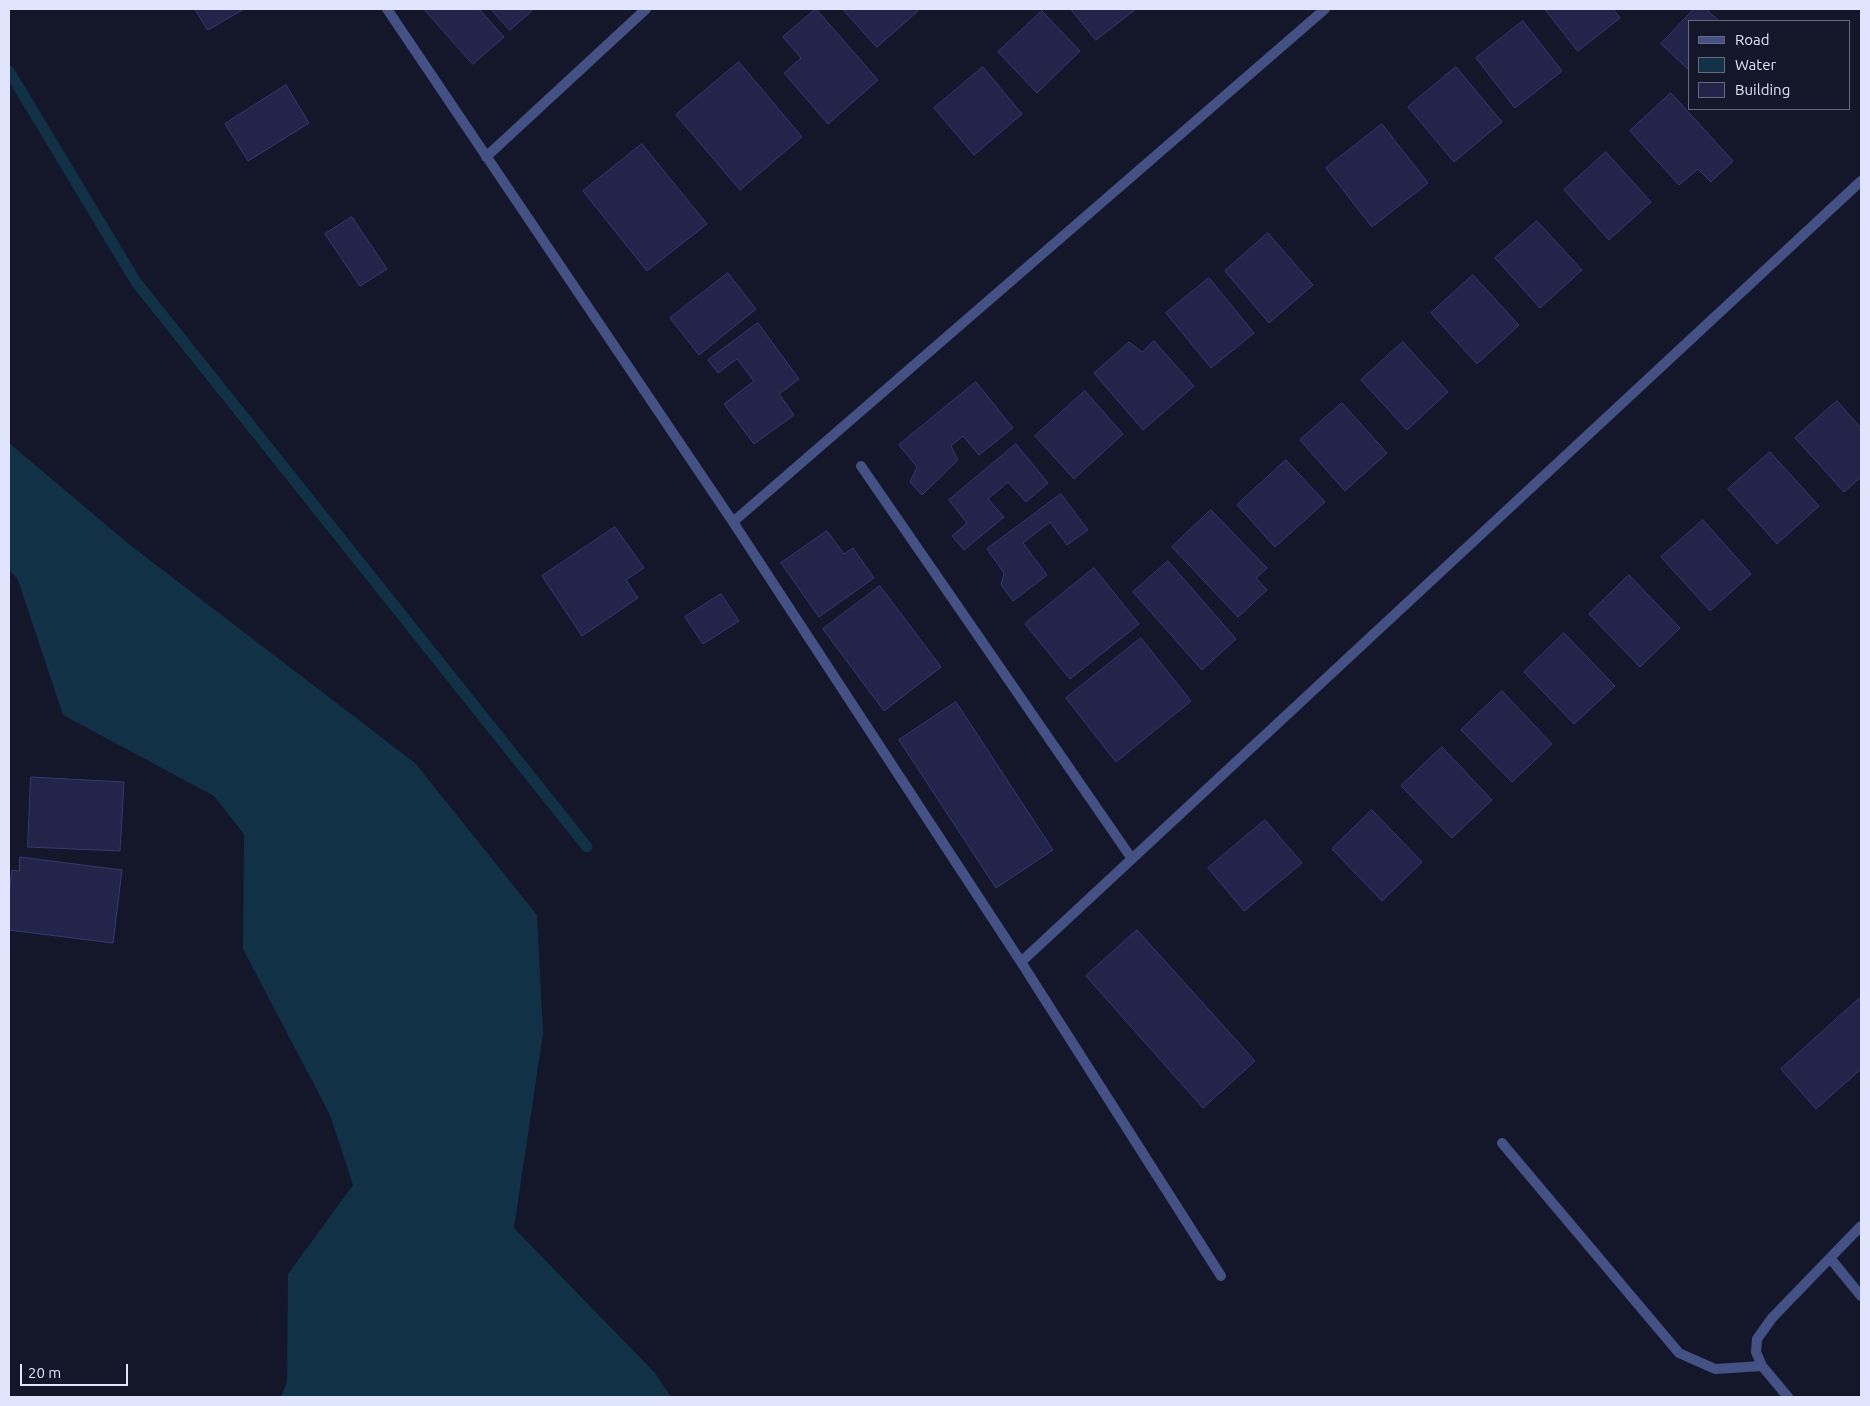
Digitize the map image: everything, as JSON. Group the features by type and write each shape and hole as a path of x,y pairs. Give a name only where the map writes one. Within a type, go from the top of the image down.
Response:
{"street":[{"path":"386,9 733,522 1021,962 1221,1276"},
{"path":"486,157 646,9"},
{"path":"733,522 1325,9"},
{"path":"1021,962 1861,180"},
{"path":"861,466 1132,859"},
{"path":"1502,1143 1679,1353 1715,1369 1762,1366"},
{"path":"1788,1397 1762,1366 1756,1352 1757,1339 1772,1318 1861,1226"},
{"path":"1830,1258 1861,1296"}],"water":[{"path":"9,443 130,545 415,763 537,915 543,1033 514,1228 655,1373 671,1397 281,1397 287,1382 288,1274 353,1185 330,1115 243,949 244,834 214,796 63,715 18,580 9,569"}],"building":[{"path":"195,9 244,9 208,30"},
{"path":"424,9 479,9 504,37 473,64"},
{"path":"491,9 534,9 510,30"},
{"path":"816,9 878,80 828,124 784,73 801,58 783,37"},
{"path":"843,9 916,9 918,11 877,47"},
{"path":"1071,9 1136,9 1096,40"},
{"path":"1545,9 1613,9 1620,18 1578,51"},
{"path":"1694,9 1706,9 1718,20 1688,20 1688,69 1661,44"},
{"path":"1042,11 1080,51 1037,93 998,52"},
{"path":"1523,21 1562,71 1515,108 1476,58"},
{"path":"739,62 802,137 740,190 676,115"},
{"path":"983,67 1022,114 974,155 934,108"},
{"path":"1456,67 1502,122 1454,162 1408,107"},
{"path":"286,85 309,123 248,161 225,124"},
{"path":"1671,93 1733,161 1711,182 1698,169 1679,185 1630,131"},
{"path":"1382,124 1428,183 1372,227 1326,168"},
{"path":"642,144 707,224 647,271 583,191"},
{"path":"1606,152 1651,202 1609,240 1564,190"},
{"path":"352,217 387,269 360,286 325,234"},
{"path":"1537,221 1582,270 1540,308 1495,258"},
{"path":"1268,233 1313,285 1269,323 1225,271"},
{"path":"728,273 756,309 699,355 670,318"},
{"path":"1473,275 1519,325 1477,364 1431,313"},
{"path":"1209,278 1254,333 1211,368 1166,313"},
{"path":"758,323 799,379 779,394 794,415 754,444 724,404 754,381 737,359 718,373 708,360"},
{"path":"1154,341 1194,386 1143,430 1094,373 1129,342 1142,352"},
{"path":"1403,342 1448,392 1407,430 1361,380"},
{"path":"976,382 1013,428 979,455 963,436 951,446 958,460 922,495 910,482 917,467 899,445"},
{"path":"1085,391 1123,434 1074,479 1035,436"},
{"path":"1837,401 1861,428 1861,477 1844,492 1795,438"},
{"path":"1342,403 1387,453 1345,491 1300,440"},
{"path":"1016,444 1048,483 1026,502 1008,482 988,499 1004,517 964,550 952,536 967,523 949,500"},
{"path":"1770,452 1819,506 1777,544 1728,489"},
{"path":"1286,460 1325,502 1275,547 1237,505"},
{"path":"1061,494 1088,530 1067,545 1050,522 1023,543 1047,575 1013,601 1001,585 1004,573 987,549"},
{"path":"1211,510 1267,568 1256,578 1267,590 1238,617 1172,547"},
{"path":"1703,520 1751,574 1710,611 1661,557"},
{"path":"615,527 644,568 626,580 638,598 582,636 542,576"},
{"path":"827,531 844,554 853,548 874,578 819,617 781,563"},
{"path":"1168,561 1236,639 1202,670 1133,592"},
{"path":"1094,568 1139,624 1070,679 1025,624"},
{"path":"1629,575 1680,628 1640,667 1589,614"},
{"path":"880,586 941,667 884,711 823,629"},
{"path":"721,594 739,621 703,644 685,617"},
{"path":"1564,633 1615,686 1574,724 1524,672"},
{"path":"1141,638 1191,701 1116,762 1066,698"},
{"path":"1502,691 1552,744 1512,782 1461,730"},
{"path":"956,702 1053,850 996,888 899,740"},
{"path":"1442,747 1492,800 1452,838 1401,786"},
{"path":"31,777 124,782 120,851 28,847"},
{"path":"1372,810 1422,862 1382,901 1332,849"},
{"path":"1265,820 1302,863 1244,911 1208,868"},
{"path":"20,857 122,870 113,943 9,930 9,892 12,870 19,871"},
{"path":"1137,930 1255,1061 1203,1108 1086,976"},
{"path":"1861,997 1861,1069 1816,1109 1781,1069"}],"waterway":[{"path":"9,71 136,282 587,847"}]}
